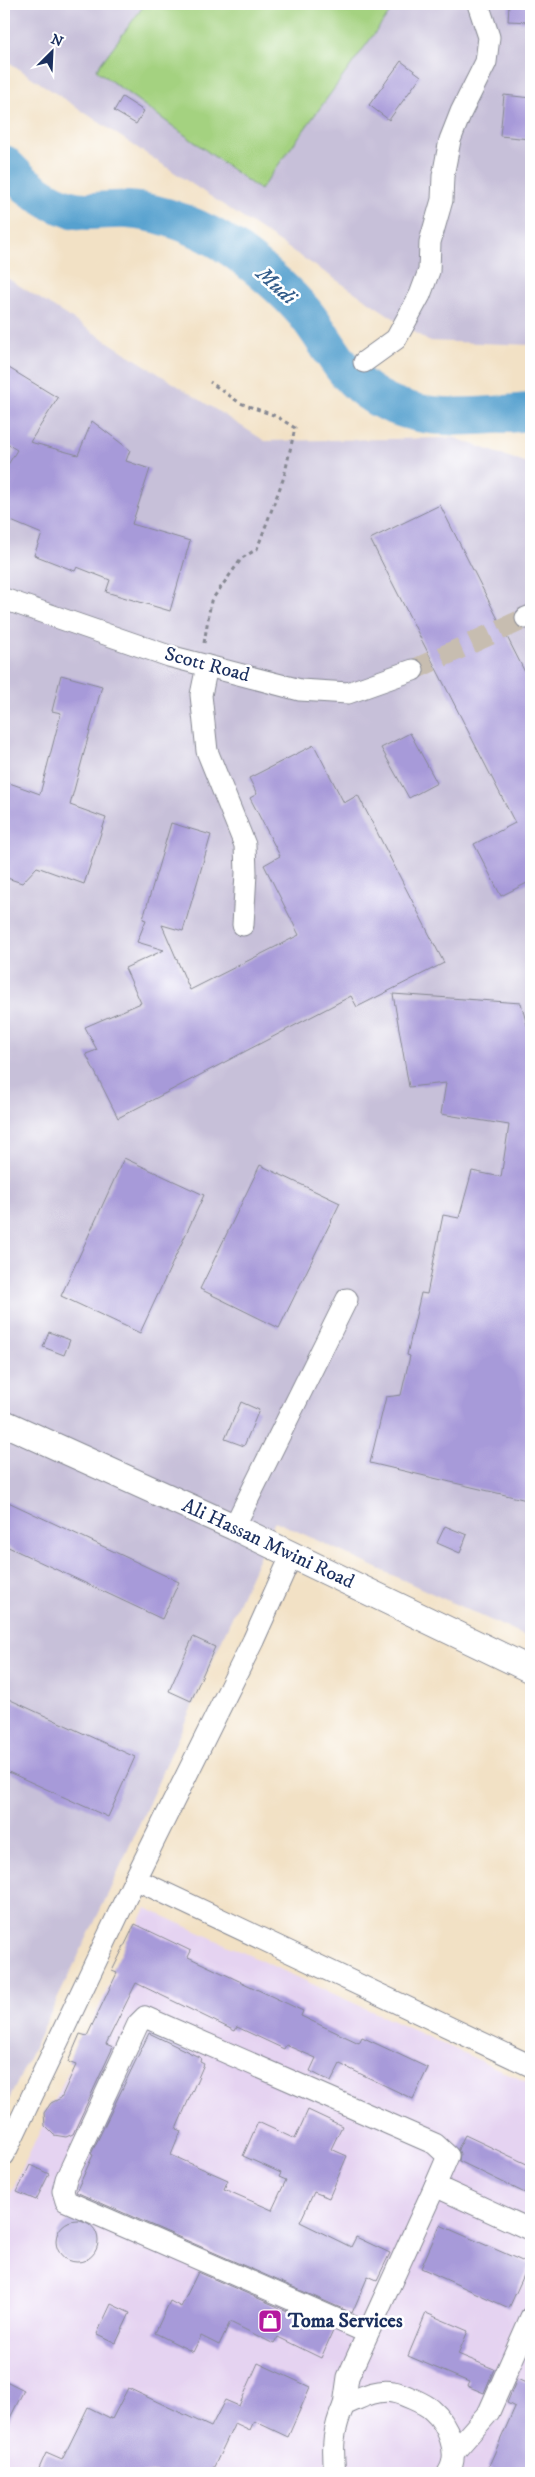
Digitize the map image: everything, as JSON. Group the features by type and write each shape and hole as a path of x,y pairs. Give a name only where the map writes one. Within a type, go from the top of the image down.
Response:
{"main road":[{"name":"Ali Hassan Mwini Road","path":"4,1423 292,1554 531,1670"}],"street":[{"path":"364,362 396,339 420,296 429,271 430,242 442,200 443,176 450,140 460,112 486,62 489,38 478,4"},
{"name":"Scott Road","path":"4,599 169,656 300,690 348,693 414,670"},
{"path":"203,665 201,695 207,751 245,844 246,873 243,925"},
{"path":"234,1527 347,1299"},
{"path":"4,2155 135,1879 254,1641 292,1554"},
{"path":"135,1879 531,2066"},
{"path":"335,2473 333,2453 335,2426 344,2405 348,2377 435,2186 448,2156 435,2144 145,2016 138,2024 66,2179 63,2191 66,2201 368,2333"},
{"path":"435,2186 531,2230"},
{"path":"452,2467 489,2412 531,2317"},
{"path":"344,2405 369,2394 392,2391 431,2409 445,2425 452,2467"}],"path":[{"path":"203,665 211,600 242,558 257,549 284,477 295,428 276,416 240,403 210,382"}],"shaded area":[{"path":"4,4 531,4 531,345 428,341 4,59"},
{"path":"4,276 265,441 455,438 531,465 531,1639 275,1521 108,1894 4,2110"},
{"path":"146,1908 531,2084 531,2473 24,2473 4,2464 4,2207"}],"green space":[{"path":"145,4 396,4 260,190 96,70"}],"building":[{"path":"509,4 531,4 531,22 508,21"},
{"path":"401,61 421,76 389,120 369,105"},
{"path":"504,95 531,98 529,139 500,136"},
{"path":"122,97 144,111 136,124 114,111"},
{"path":"4,365 58,398 30,442 78,455 92,421 130,450 126,461 150,469 132,524 190,541 170,611 106,592 110,580 77,567 75,571 34,555 42,534 4,518 4,471 17,450 4,442"},
{"path":"440,505 531,684 531,881 501,896 474,844 515,823 370,539"},
{"path":"61,675 102,686 70,805 106,818 84,884 37,867 22,883 4,877 4,781 40,794 61,713 52,711"},
{"path":"410,733 437,783 409,798 381,748"},
{"path":"314,745 344,803 358,795 444,963 357,1007 351,996 118,1118 86,1054 97,1050 85,1027 141,1003 125,968 164,950 137,942 146,920 143,919 171,823 211,835 183,931 162,925 190,990 299,935 264,865 280,856 250,798 257,794 249,778"},
{"path":"393,994 521,1003 531,1040 531,1501 370,1463 386,1397 401,1395 410,1356 407,1355 421,1293 427,1294 443,1215 459,1218 472,1171 501,1177 509,1125 441,1114 446,1083 409,1087"},
{"path":"124,1158 204,1195 140,1333 61,1296"},
{"path":"260,1165 340,1203 279,1328 200,1289"},
{"path":"49,1332 70,1340 64,1355 43,1347"},
{"path":"241,1402 259,1410 244,1446 225,1439"},
{"path":"4,1500 179,1582 162,1619 4,1545"},
{"path":"445,1526 467,1535 460,1553 437,1543"},
{"path":"193,1637 215,1647 191,1701 169,1691"},
{"path":"4,1697 135,1757 108,1817 4,1770"},
{"path":"135,1924 191,1951 188,1957 303,2011 301,2016 359,2043 362,2037 428,2068 413,2099 340,2064 331,2082 310,2071 316,2058 286,2045 284,2049 237,2027 235,2031 136,1983 106,2044 113,2047 73,2134 66,2137 54,2135 45,2126 44,2113 51,2103 61,2098 76,2065 68,2062 80,2034 87,2036 117,1973 112,1971"},
{"path":"149,2033 201,2058 200,2062 204,2064 176,2129 181,2131 171,2155 228,2180 224,2189 272,2210 286,2180 279,2177 281,2173 243,2156 258,2122 295,2139 308,2110 342,2126 331,2149 347,2156 329,2198 314,2192 300,2222 351,2247 356,2237 390,2253 377,2280 368,2276 352,2313 76,2192 93,2155 91,2154"},
{"path":"465,2135 531,2166 531,2196 459,2161 460,2154 458,2149"},
{"path":"30,2165 49,2174 36,2200 17,2192"},
{"path":"81,2220 89,2223 95,2229 98,2241 95,2253 89,2259 73,2262 65,2259 59,2253 56,2237 59,2229 65,2223"},
{"path":"440,2225 529,2264 509,2308 421,2268"},
{"path":"198,2272 333,2331 321,2358 278,2337 274,2344 230,2322 219,2345 201,2336 193,2352 155,2333 170,2301 181,2307"},
{"path":"111,2304 130,2313 116,2343 97,2334"},
{"path":"426,2313 468,2331 458,2354 494,2369 484,2393 467,2386 469,2382 408,2356"},
{"path":"258,2363 310,2387 288,2437 254,2421 250,2430 235,2423 211,2473 37,2473 46,2453 62,2460 88,2407 112,2419 128,2388 211,2427 225,2400 239,2406"},
{"path":"531,2372 531,2460 525,2473 500,2473 488,2468 515,2407 507,2403 517,2379 526,2383"},
{"path":"4,2380 24,2390 4,2430"}],"waterway":[{"name":"Mudi","path":"4,164 31,189 63,207 87,211 123,210 156,214 197,228 222,242 261,271 296,303 313,323 336,358 353,379 376,397 394,406 413,412 452,416 531,412"}],"tunnel":[{"path":"413,670 526,618"}],"place":[{"name":"Toma Services","path":"270,2321"}]}
